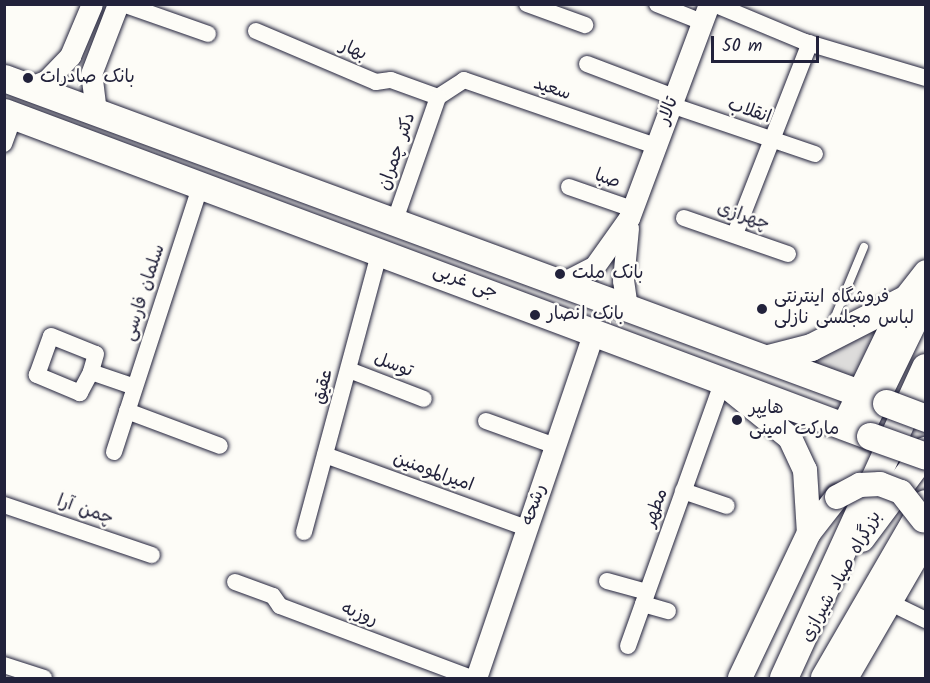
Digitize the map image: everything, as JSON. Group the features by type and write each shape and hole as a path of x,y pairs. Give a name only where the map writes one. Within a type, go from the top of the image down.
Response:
{"highway":[{"path":"785,678 926,368"},
{"name":"بزرگراه صیاد شیرازی","path":"785,678 872,517 926,451"},
{"name":"بزرگراه صیاد شیرازی","path":"825,678 924,512"}],"main road":[{"name":"جی غربی","path":"4,78 395,220 926,418"},
{"name":"جی غربی","path":"9,114 200,187 380,251 718,381 926,456"},
{"path":"858,432 876,400 926,272"},
{"path":"768,358 825,339 915,300"},
{"path":"718,381 790,438 805,470 809,533"},
{"path":"740,678 809,533 837,497 860,485 880,484 901,492 924,512 922,550 846,678"}],"street":[{"path":"30,87 46,81 70,56 92,4"},
{"path":"96,112 91,74 118,4"},
{"path":"123,4 208,34"},
{"path":"527,4 585,25"},
{"path":"657,4 708,10 926,78"},
{"name":"تالار","path":"631,213 708,10"},
{"name":"بهار","path":"255,31 376,82 391,80 438,97"},
{"path":"735,234 774,142 810,43"},
{"name":"انقلاب","path":"587,64 774,142 815,154"},
{"name":"سعید","path":"438,97 464,80 656,146"},
{"name":"دکتر چمران","path":"395,220 438,97"},
{"path":"4,144 9,114"},
{"name":"سلمان فارسی","path":"114,452 200,187"},
{"name":"صبا","path":"569,187 631,213"},
{"path":"562,283 594,267 631,213"},
{"path":"627,308 623,280 631,213"},
{"name":"چهرازی","path":"684,218 788,254"},
{"name":"عقیق","path":"304,532 380,251"},
{"name":"رشحه","path":"474,678 528,528 594,332"},
{"name":"توسل","path":"349,370 424,399"},
{"path":"91,372 135,387"},
{"name":"مطهر","path":"628,646 683,491 718,381"},
{"path":"127,411 220,446"},
{"path":"486,422 555,446"},
{"name":"امیرالمومنین","path":"325,455 528,528"},
{"path":"683,491 727,506"},
{"name":"چمن آرا","path":"4,504 152,555"},
{"path":"607,580 668,611"},
{"name":"روزبه","path":"235,582 273,596 280,606 474,678"},
{"path":"901,608 926,620"},
{"path":"4,665 44,678"}],"lane":[{"path":"825,339 864,247"}],"shaded area":[{"path":"886,317 857,380 802,357"}],"place":[{"name":"بانک صادرات","path":"28,78"},
{"name":"بانک ملت","path":"560,274"},
{"name":"فروشگاه اینترنتی لباس مجلسی نازلی","path":"762,309"},
{"name":"بانک انصار","path":"535,315"},
{"name":"هایپر مارکت امینی","path":"737,420"}]}
